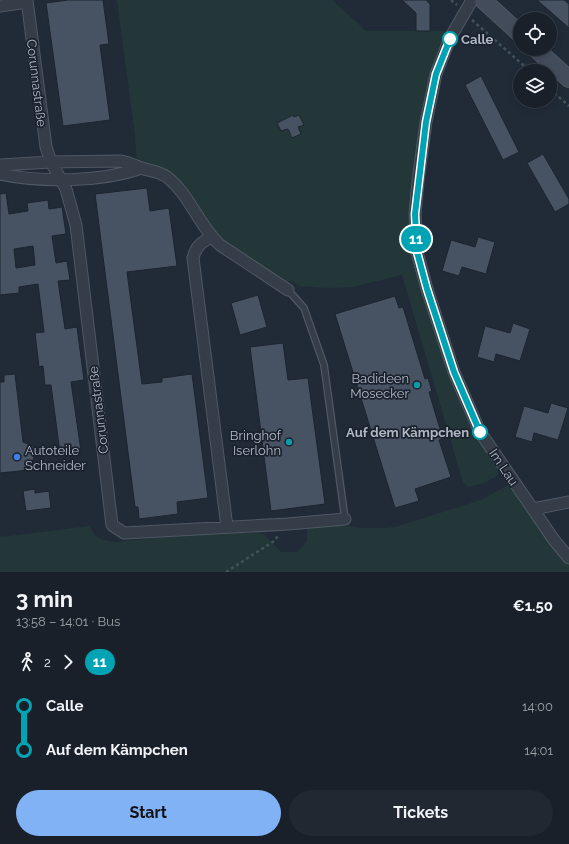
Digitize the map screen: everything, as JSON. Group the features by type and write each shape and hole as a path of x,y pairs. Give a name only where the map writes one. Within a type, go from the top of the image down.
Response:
{"main road":[{"path":"483,0 513,28"},
{"path":"543,56 569,80"}],"street":[{"name":"Im Lau","path":"472,0 450,38 436,74 426,122 415,214 417,252 427,289 454,372 480,432 554,540 569,558"},
{"name":"Corunnastraße","path":"0,6 27,1 46,147 51,162 71,202 76,225 112,525 124,533 288,524 345,519"},
{"name":"Corunnastraße","path":"0,165 51,162 120,161 128,162 142,168 155,171 166,176 174,184 185,197 211,237 220,245 288,290"},
{"path":"0,174 61,180 127,173 142,168"},
{"path":"211,237 199,244 193,258 227,527"},
{"path":"533,509 569,502"}],"lane":[{"name":"Corunnastraße","path":"288,290 304,308 324,364 345,519"}],"path":[{"path":"452,0 522,64"},
{"path":"557,95 569,106"},
{"path":"226,572 274,541 288,524"}],"green space":[{"path":"117,0 332,0 366,31 450,31 412,214 446,362 463,408 493,458 498,471 497,476 484,483 468,487 463,482 402,275 353,287 328,288 299,286 291,281 283,281 216,236 169,174 153,165 137,162 135,135"},
{"path":"512,483 569,562 569,572 0,572 0,535 1,537 90,526 93,533 99,538 106,541 115,542 207,533 257,533 265,535 281,552 297,552 307,541 307,525 347,526 361,528 395,527 481,500"}],"building":[{"path":"68,0 103,0 109,44 100,45 110,120 63,126 46,3"},
{"path":"402,0 426,0 430,4 430,31 416,31 416,13"},
{"path":"537,0 564,0 569,4 569,28 557,18 557,12 551,12"},
{"path":"481,76 519,152 503,160 465,85"},
{"path":"293,115 294,117 299,115 304,125 298,127 301,134 292,138 288,129 281,131 277,123"},
{"path":"543,154 569,199 569,204 555,212 527,163"},
{"path":"147,188 150,211 169,208 177,266 127,272 142,384 162,382 162,378 192,374 208,498 177,502 178,514 139,519 138,507 135,507 95,194"},
{"path":"6,193 9,214 28,211 27,203 48,200 49,209 62,207 66,234 52,236 56,263 67,261 70,280 58,281 65,329 77,327 84,380 71,382 81,451 60,453 51,385 45,385 43,366 39,367 35,333 44,332 38,284 19,287 19,293 0,295 0,194","holes":["33,246 35,265 16,268 14,249"]},
{"path":"478,237 495,242 486,274 462,267 459,276 442,271 451,240 475,247"},
{"path":"258,295 267,327 240,335 231,303"},
{"path":"395,296 399,308 403,307 425,379 428,378 432,391 429,392 443,439 439,440 451,477 415,489 419,501 395,508 335,314"},
{"path":"513,323 530,329 520,361 496,354 494,362 477,357 485,326 510,333"},
{"name":"Bringhof Iserlohn","path":"283,343 288,380 308,378 325,504 271,511 250,347"},
{"path":"15,374 23,442 33,446 34,459 28,463 29,470 0,473 0,382 4,382 4,375"},
{"path":"551,403 568,408 558,440 534,433 532,442 515,437 524,406 548,413"},
{"path":"35,489 35,493 49,491 51,508 26,511 23,491"}],"bus line":[{"name":"11","path":"450,39 436,74 426,122 415,214 417,252 427,289 454,372 480,432"}],"place":[{"name":"Calle","path":"450,39"},
{"name":"Badideen Mosecker","path":"417,385"},
{"name":"Auf dem Kämpchen","path":"480,432"},
{"name":"Bringhof Iserlohn","path":"289,442"},
{"name":"Autoteile Schneider","path":"17,457"}]}
